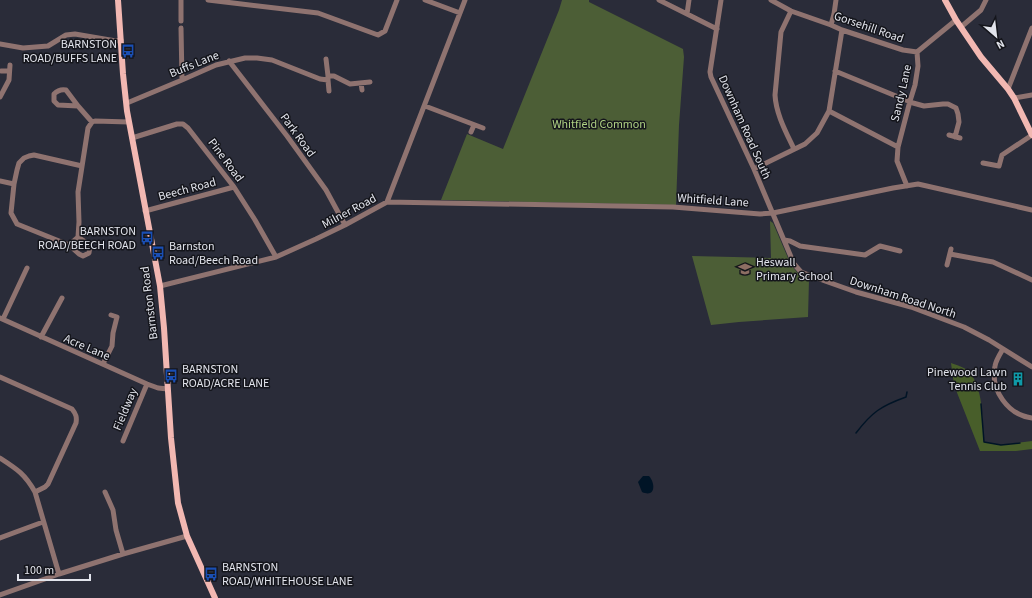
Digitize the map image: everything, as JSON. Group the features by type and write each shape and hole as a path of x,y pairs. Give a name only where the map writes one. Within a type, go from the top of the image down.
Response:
{"main road":[{"name":"Barnston Road","path":"118,0 129,122 160,286 175,484 181,516 187,536 215,598"},
{"path":"946,0 956,20 981,57 1014,98 1032,135"}],"street":[{"path":"181,0 181,21"},
{"path":"208,0 318,13 378,34 385,31 397,0"},
{"path":"425,0 460,13"},
{"name":"Milner Road","path":"160,286 276,257 345,226 387,202 466,0"},
{"path":"659,0 717,29"},
{"path":"687,14 688,0"},
{"name":"Downham Road South","path":"721,0 710,72 711,77 773,213"},
{"path":"831,25 836,0"},
{"path":"961,27 981,10 986,0"},
{"name":"Gorsehill Road","path":"775,1 791,11 842,30 903,50 917,52"},
{"path":"791,11 781,32 775,95 778,113 794,149"},
{"name":"Sandy Lane","path":"907,186 897,161 898,147 915,85 918,66 917,52 956,20"},
{"path":"181,28 182,80"},
{"path":"1008,89 1032,28"},
{"path":"754,169 805,144 817,133 829,111 842,30"},
{"path":"0,44 22,48 48,46 66,36 75,34 116,41 121,40"},
{"name":"Buffs Lane","path":"127,103 216,64 245,58 272,60 320,79 334,76 350,84 370,82"},
{"path":"326,59 329,91"},
{"name":"Park Road","path":"229,61 287,136 326,190 345,226"},
{"path":"0,98 9,80 9,68 1,71"},
{"path":"835,71 924,106 948,104 956,108 959,122 957,138 948,135"},
{"path":"361,83 362,90"},
{"path":"78,106 58,106 54,101 54,94 62,89 66,90 92,122"},
{"path":"1014,98 1032,95"},
{"path":"425,106 483,128"},
{"path":"829,111 898,147"},
{"path":"69,245 78,237 78,192 88,128 92,122 95,121 107,120 129,122"},
{"name":"Pine Road","path":"132,138 177,124 183,124 188,128 234,187 276,257"},
{"path":"471,132 474,125"},
{"path":"983,163 999,166 1002,155 1032,135"},
{"path":"78,237 90,246 89,253 83,256 69,245 16,224 11,213 14,184 19,163 24,158 34,155 82,166"},
{"path":"0,181 14,184"},
{"name":"Whitfield Lane","path":"387,202 673,207 760,214 773,213 918,184 1032,210"},
{"name":"Beech Road","path":"145,211 234,187"},
{"name":"Downham Road North","path":"773,213 794,264 801,272 856,292 911,307 964,327 989,340 1032,368"},
{"path":"784,240 800,246 864,255 880,246 900,250"},
{"path":"947,265 951,251 993,262 1032,280"},
{"path":"1,318 28,268"},
{"path":"41,337 62,298"},
{"path":"103,364 112,346 113,333 117,317 112,315"},
{"name":"Acre Lane","path":"1,318 146,384 158,388 168,389"},
{"path":"1003,349 995,364 994,375 999,394 1008,406 1017,414 1032,418"},
{"path":"0,377 72,409 77,418 48,484 35,492"},
{"name":"Fieldway","path":"123,441 146,384"},
{"path":"0,458 15,467 28,480 35,492 59,574"},
{"path":"105,492 113,510 116,530 123,554"},
{"path":"0,538 43,522"},
{"path":"0,595 59,574 187,536"}],"green space":[{"name":"Whitfield Common","path":"562,0 589,0 589,2 683,49 684,57 679,125 676,205 441,200 467,134 503,149"},
{"name":"Heswall Primary School","path":"770,221 773,223 791,265 801,277 809,280 808,317 711,325 692,256 771,258"},
{"path":"951,363 968,371 977,385 980,395 984,442 1001,445 1032,441 1032,449 1016,451 980,451 954,385"}],"water":[{"path":"643,476 649,476 653,483 653,489 650,493 642,492 638,482"}],"waterway":[{"path":"856,433 878,410 890,403 906,397 907,392"},
{"path":"981,404 984,442 1001,445 1020,443"}],"place":[{"name":"BARNSTON ROAD/BUFFS LANE","path":"128,51"},
{"name":"BARNSTON ROAD/BEECH ROAD","path":"147,238"},
{"name":"Barnston Road/Beech Road","path":"158,253"},
{"name":"Heswall Primary School","path":"745,269"},
{"name":"BARNSTON ROAD/ACRE LANE","path":"171,376"},
{"name":"Pinewood Lawn Tennis Club","path":"1018,379"},
{"name":"BARNSTON ROAD/WHITEHOUSE LANE","path":"211,574"}]}
